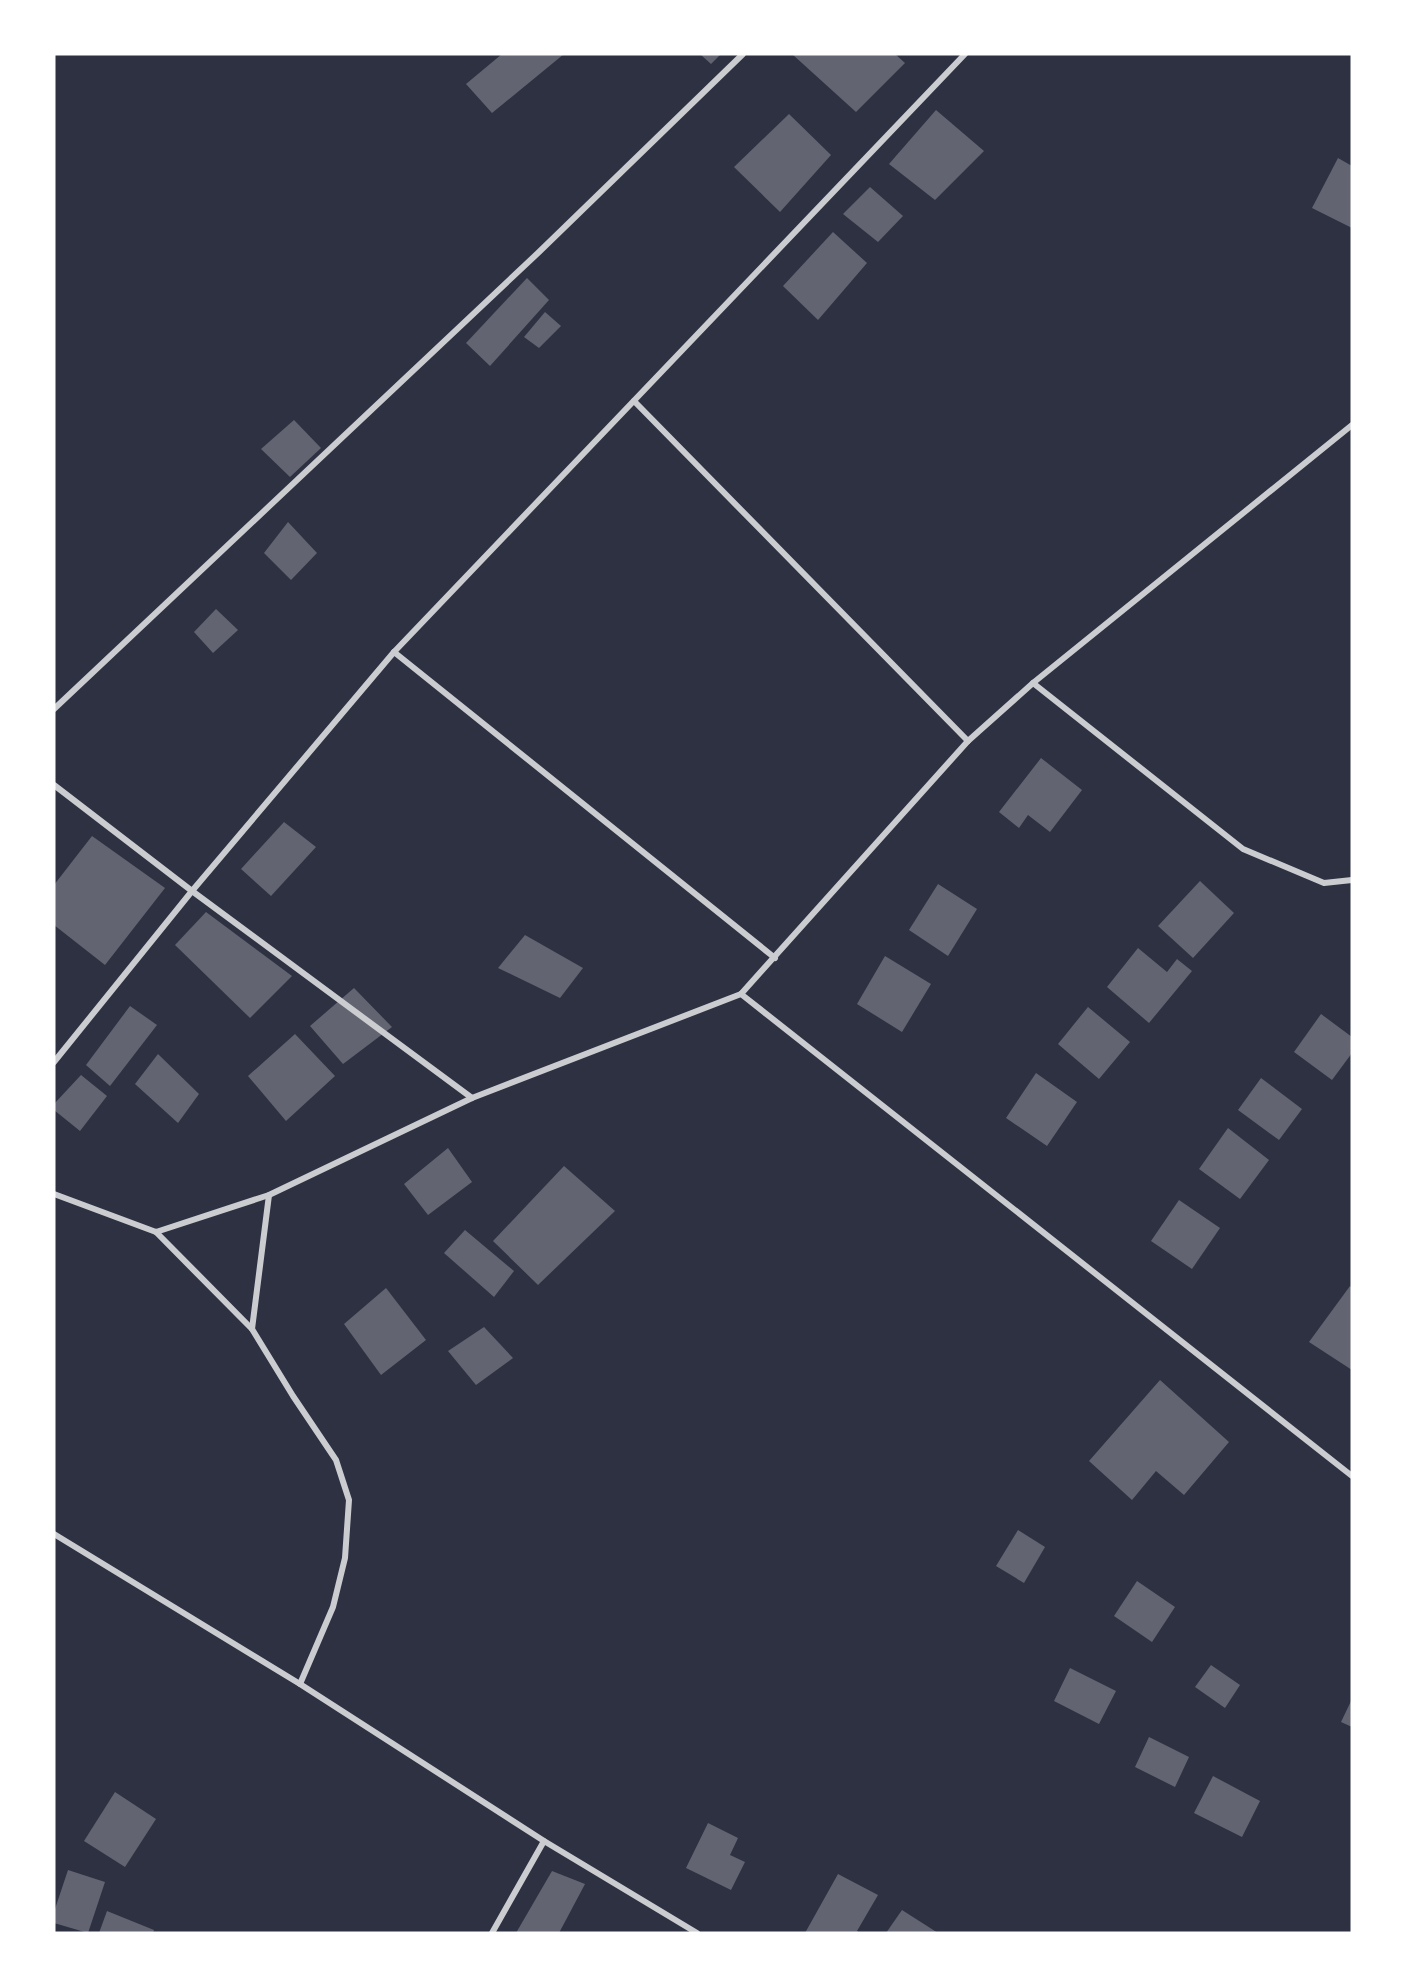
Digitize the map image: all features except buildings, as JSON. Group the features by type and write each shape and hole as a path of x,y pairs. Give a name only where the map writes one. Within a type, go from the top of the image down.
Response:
{"street":[{"path":"54,709 539,252 743,54"},
{"path":"54,1062 192,891 394,652 964,54"},
{"path":"634,401 968,741"},
{"path":"156,1232 270,1195 472,1098 741,994 776,958 968,741 1033,683 1352,425"},
{"path":"394,652 776,958"},
{"path":"1033,683 1243,849 1324,883 1352,880"},
{"path":"54,785 192,891 472,1098"},
{"path":"741,994 1352,1476"},
{"path":"54,1194 156,1232 252,1329 336,1460 349,1500 345,1558 333,1607 300,1684"},
{"path":"252,1329 270,1195"},
{"path":"54,1534 300,1684 544,1840 697,1933"},
{"path":"492,1933 544,1840"}]}
